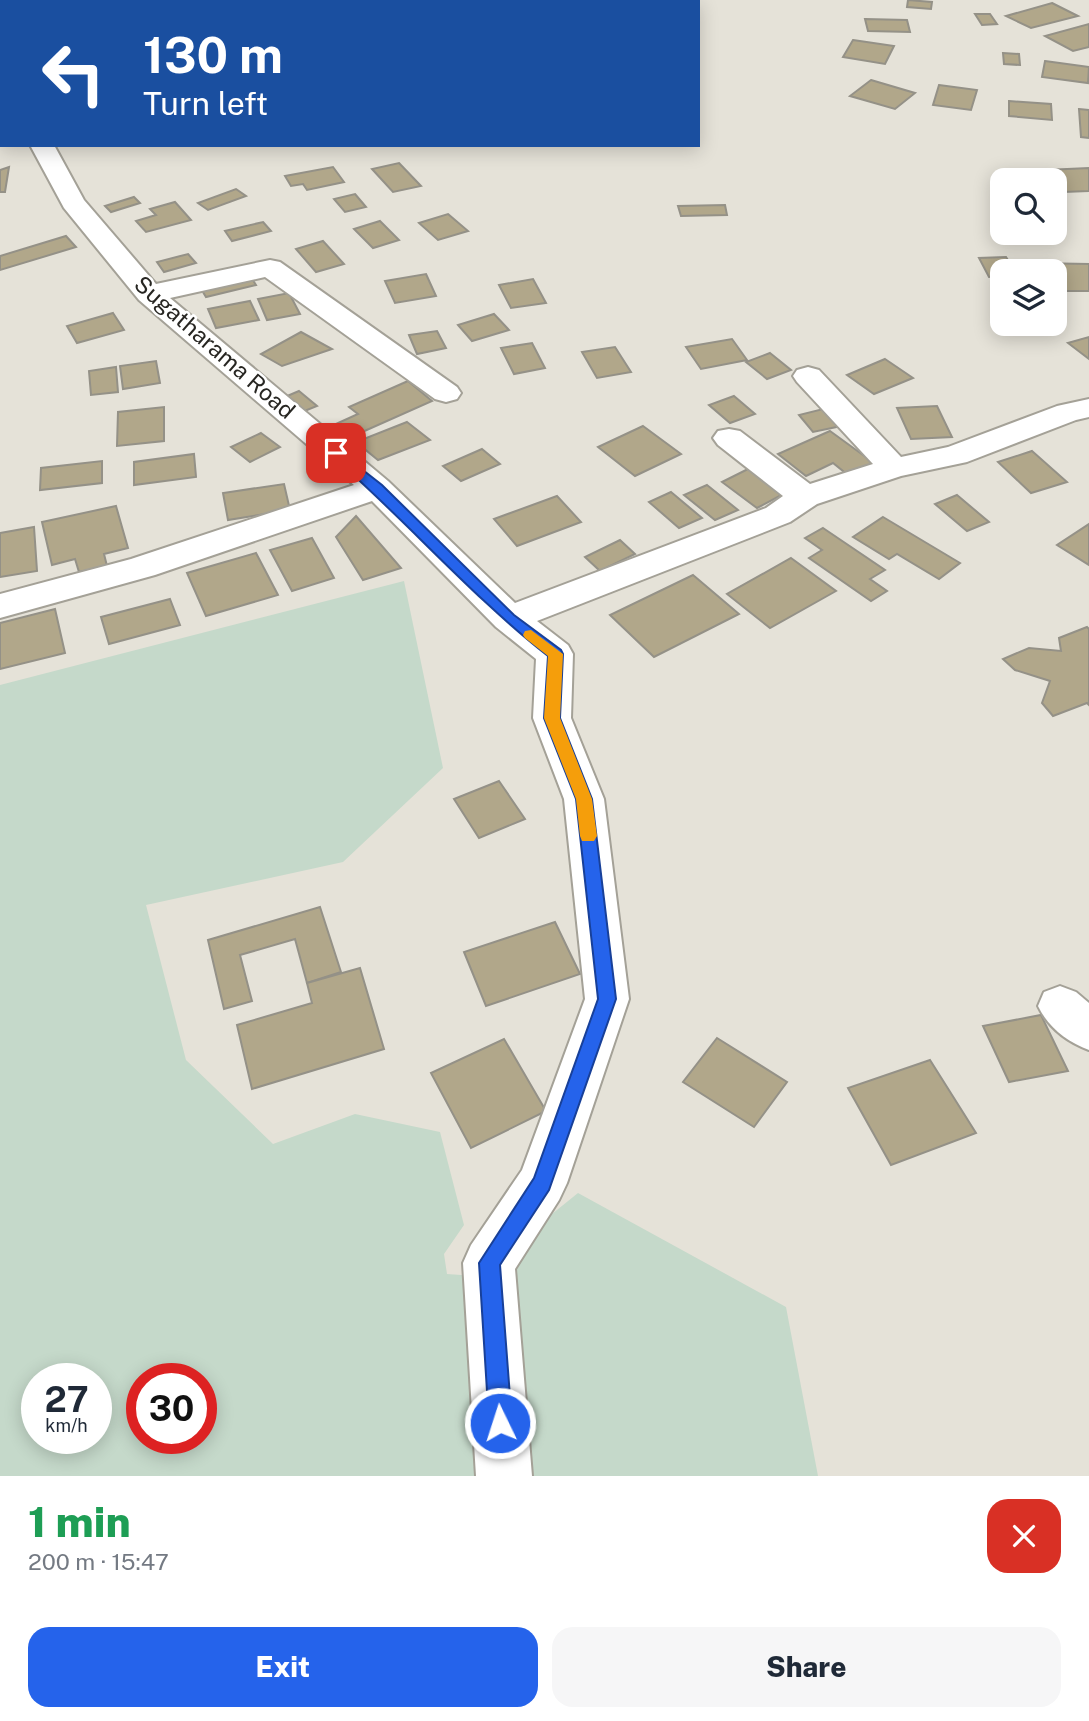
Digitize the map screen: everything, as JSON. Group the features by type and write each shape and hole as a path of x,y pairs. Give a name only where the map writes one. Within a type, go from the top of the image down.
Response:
{"street":[{"name":"Sugatharama Road","path":"43,147 73,204 149,294 377,488 509,618 555,654 552,718 584,799 607,999 542,1183 489,1263 504,1476"},
{"path":"149,294 270,268 446,393"},
{"path":"808,376 894,468"},
{"path":"509,618 778,515 805,497 894,468 956,455 1068,412 1089,408"},
{"path":"729,438 805,497"},
{"path":"0,606 58,592 225,543 377,488"}],"green space":[{"path":"404,581 443,768 343,862 146,905 186,1060 273,1144 355,1114 440,1132 464,1225 444,1254 447,1274 475,1276 578,1193 786,1307 818,1476 0,1476 0,685"}],"building":[{"path":"908,0 932,2 931,9 907,7"},
{"path":"1052,3 1078,16 1031,28 1006,16"},
{"path":"975,14 990,14 997,24 982,25"},
{"path":"865,19 907,20 910,32 868,31"},
{"path":"1089,24 1089,47 1073,51 1045,36"},
{"path":"853,40 894,46 885,64 843,57"},
{"path":"1003,53 1019,54 1020,65 1004,64"},
{"path":"1045,61 1089,67 1088,83 1042,77"},
{"path":"871,80 915,93 895,109 850,96"},
{"path":"939,85 977,90 971,110 933,105"},
{"path":"1009,101 1051,104 1052,120 1009,116"},
{"path":"1079,109 1089,110 1089,138 1081,137"},
{"path":"399,163 421,186 393,192 372,169"},
{"path":"9,167 5,192 0,192 0,170"},
{"path":"333,167 344,182 307,190 303,184 291,186 285,176"},
{"path":"1089,168 1089,191 1067,192 1067,169"},
{"path":"236,189 246,196 208,210 198,203"},
{"path":"355,194 366,207 345,212 334,199"},
{"path":"134,197 140,203 111,212 105,206"},
{"path":"175,202 191,220 146,232 136,221 156,215 150,209"},
{"path":"725,205 727,215 681,216 678,206"},
{"path":"448,214 468,231 438,240 419,223"},
{"path":"380,221 399,240 373,248 354,229"},
{"path":"263,222 271,231 232,241 225,231"},
{"path":"66,236 76,247 0,270 0,256"},
{"path":"323,241 344,264 316,272 296,249"},
{"path":"188,254 196,263 164,272 157,262"},
{"path":"979,258 1007,259 990,259 989,277"},
{"path":"1067,264 1089,264 1089,291 1067,291"},
{"path":"247,271 256,285 206,297 197,282"},
{"path":"426,274 436,296 395,303 385,281"},
{"path":"533,279 546,303 511,308 499,285"},
{"path":"289,293 300,314 267,320 258,299"},
{"path":"250,301 259,320 216,328 208,309"},
{"path":"113,313 124,330 77,343 67,326"},
{"path":"494,314 509,330 472,341 458,325"},
{"path":"437,331 446,348 417,354 409,335"},
{"path":"301,332 332,349 282,366 261,354"},
{"path":"1089,337 1089,359 1068,343"},
{"path":"732,339 747,360 701,369 686,347"},
{"path":"532,343 545,368 514,374 501,348"},
{"path":"615,347 631,372 597,378 582,352"},
{"path":"770,353 791,370 767,379 746,362"},
{"path":"885,359 913,378 874,394 847,375"},
{"path":"156,361 160,383 123,389 120,366"},
{"path":"116,367 118,392 91,395 89,371"},
{"path":"408,381 432,401 342,441 327,428 358,414 349,407"},
{"path":"299,391 317,406 297,414 280,399"},
{"path":"734,396 755,414 730,423 709,405"},
{"path":"937,406 952,437 911,439 897,408"},
{"path":"164,407 164,441 117,446 118,412"},
{"path":"831,407 846,425 813,432 799,415"},
{"path":"407,422 430,440 378,460 356,442"},
{"path":"643,426 681,454 635,476 598,447"},
{"path":"830,431 874,463 848,475 833,463 806,476 778,454"},
{"path":"261,433 280,447 250,462 231,447"},
{"path":"482,449 500,464 461,481 443,466"},
{"path":"1032,451 1067,482 1031,493 998,462"},
{"path":"194,454 196,477 134,485 134,462"},
{"path":"102,461 102,483 40,490 41,468"},
{"path":"754,466 789,491 757,508 722,482"},
{"path":"284,484 290,510 228,520 223,493"},
{"path":"707,485 738,510 715,520 684,495"},
{"path":"671,492 702,518 679,528 649,502"},
{"path":"957,495 989,522 967,531 935,504"},
{"path":"557,496 581,522 517,546 494,519"},
{"path":"116,506 128,548 104,554 107,566 79,572 75,559 52,565 42,522"},
{"path":"356,516 401,568 363,580 336,537"},
{"path":"883,517 960,563 939,579 897,554 889,559 853,537"},
{"path":"1089,524 1089,565 1057,545"},
{"path":"34,527 37,571 0,577 0,533"},
{"path":"823,528 885,570 870,579 887,591 871,601 809,558 822,550 805,538"},
{"path":"312,538 334,578 292,591 270,550"},
{"path":"620,540 635,554 600,571 585,557"},
{"path":"256,553 278,595 206,616 187,573"},
{"path":"791,558 836,591 770,628 727,594"},
{"path":"693,575 739,614 654,657 610,615"},
{"path":"170,599 180,625 109,644 101,617"},
{"path":"55,609 65,653 0,669 0,623"},
{"path":"1087,627 1089,705 1087,703 1053,716 1042,703 1050,681 1015,670 1003,659 1029,648 1061,651 1059,638"},
{"path":"499,781 525,819 479,838 454,799"},
{"path":"320,907 341,972 307,983 295,939 240,955 252,1001 224,1009 208,940"},
{"path":"555,922 580,974 486,1006 464,952"},
{"path":"360,968 384,1049 252,1089 237,1025 312,1003 307,983"},
{"path":"1041,1015 1068,1071 1009,1082 983,1026"},
{"path":"717,1038 787,1082 754,1127 683,1082"},
{"path":"504,1039 546,1111 471,1148 431,1073"},
{"path":"930,1060 976,1133 891,1165 848,1088"}],"slow traffic":[{"path":"531,635 555,654 552,718 584,799 588,836"}],"route":[{"path":"336,453 377,488 509,618 555,654 552,718 584,799 607,999 542,1183 489,1263 500,1423"}]}
